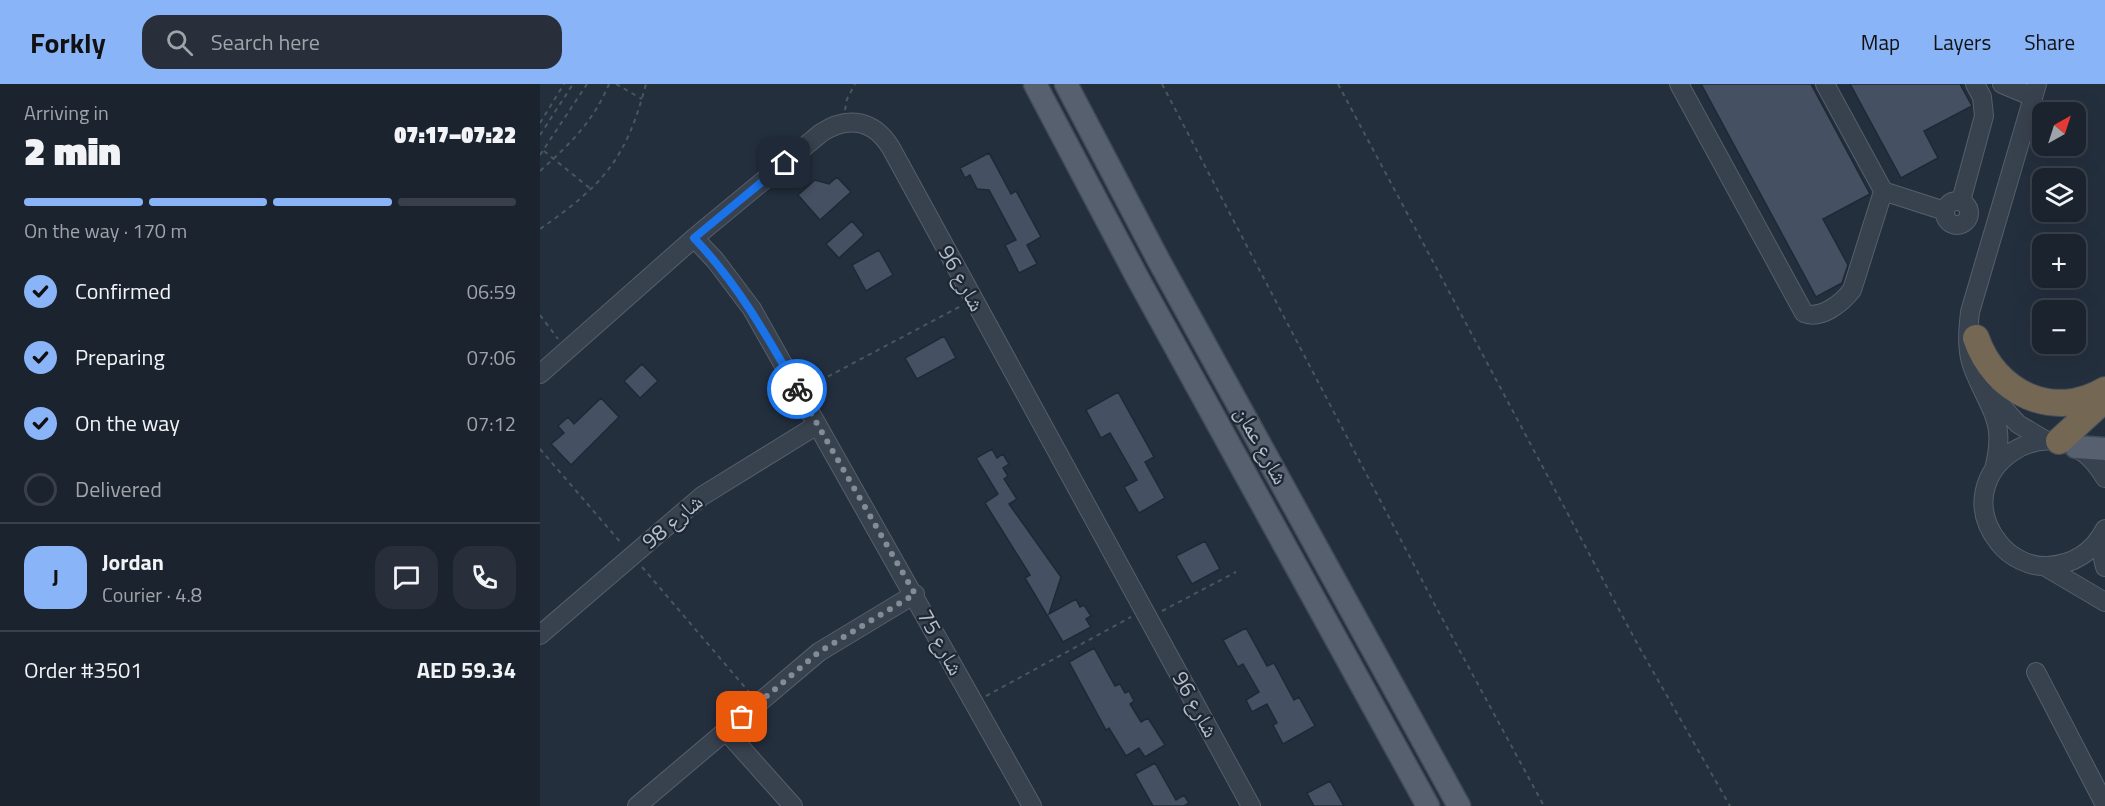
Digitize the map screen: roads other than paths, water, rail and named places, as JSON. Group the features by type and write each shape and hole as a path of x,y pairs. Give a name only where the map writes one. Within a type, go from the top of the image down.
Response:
{"highway":[{"path":"1976,338 1980,352 1995,375 2017,392 2030,398 2043,402 2071,403 2105,390"},
{"path":"2060,443 2105,399"}],"main road":[{"name":"شارع عمان","path":"1035,84 1137,277 1428,806"},
{"name":"شارع عمان","path":"1066,84 1159,261 1459,806"},
{"path":"2060,443 2105,449"}],"street":[{"path":"1679,84 1804,313 1820,315 1841,302 1852,290 1881,197 1885,194 1945,211 1947,220 1955,225 1964,224 1984,116 1984,103 1975,84"},
{"path":"1825,84 1885,194"},
{"path":"2002,84 2035,90 1970,312 1968,348 1973,369 1989,398 1998,423 2000,438 1994,469 1985,492 1984,505 1987,521 1993,536 2004,549 2017,558 2044,566 2105,602"},
{"name":"شارع 96","path":"694,238 833,125 846,121 860,122 873,127 884,136 1251,806"},
{"path":"1965,209 1995,225"},
{"path":"540,374 694,238"},
{"name":"شارع 75","path":"694,238 715,260 752,309 915,594 1032,806"},
{"path":"1978,290 1976,338 1980,364 1995,400 2018,424 2089,455 2105,478"},
{"name":"شارع 98","path":"540,635 718,484 817,425"},
{"path":"1994,469 2016,448 2060,443"},
{"path":"2044,566 2065,564 2084,555 2102,535"},
{"path":"2102,535 2105,567"},
{"path":"637,806 819,652 915,594"},
{"path":"2036,672 2102,795"},
{"path":"726,731 793,806"}]}
